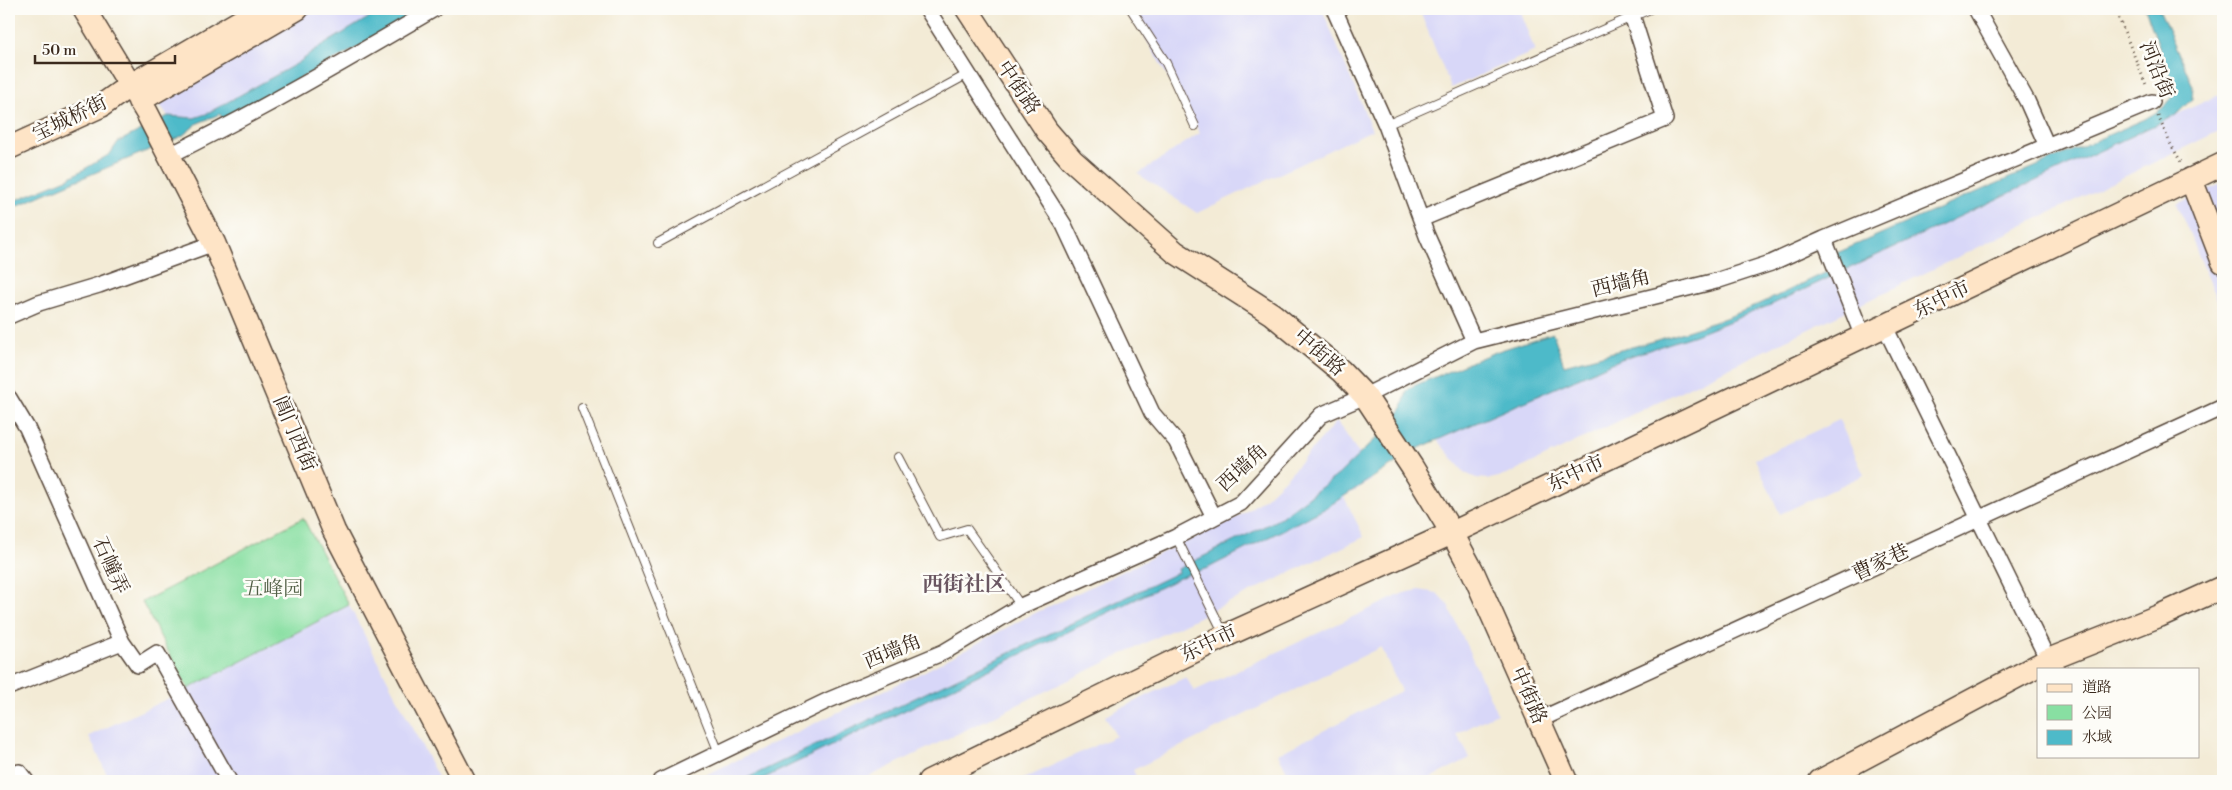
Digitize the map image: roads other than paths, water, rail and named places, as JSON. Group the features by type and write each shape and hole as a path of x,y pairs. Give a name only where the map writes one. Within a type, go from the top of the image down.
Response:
{"main road":[{"name":"阊门西街","path":"84,9 168,152 214,242 334,531 464,781"},
{"path":"138,100 261,9"},
{"path":"138,100 296,9"},
{"name":"中街路","path":"968,9 1047,131 1072,160 1175,252 1272,314 1341,370 1371,405 1452,533 1472,572 1566,781"},
{"name":"宝城桥街","path":"9,148 101,106 138,100"},
{"name":"东中市","path":"928,781 1225,636 1452,533 2223,164"},
{"path":"2191,179 2223,262"},
{"path":"1820,781 2048,660 2159,616 2223,587"}],"street":[{"path":"168,152 213,134 343,63 434,9"},
{"path":"927,9 1064,225 1152,413 1176,441 1214,517"},
{"path":"1334,9 1386,125 1421,219 1474,341"},
{"path":"1976,9 2027,101 2047,146"},
{"path":"1421,219 1665,119 1632,13"},
{"name":"西墙角","path":"661,781 829,700 944,652 1021,606 1176,536 1241,503 1321,415 1371,405 1474,341 1716,281 1771,264 1825,244 2152,102"},
{"path":"9,316 214,242"},
{"path":"1825,244 1863,337"},
{"path":"1885,327 2048,660"},
{"name":"石幢弄","path":"9,398 27,428 122,642 138,665 157,653 229,781"},
{"name":"曹家巷","path":"1539,720 1978,518 2223,408"},
{"path":"9,687 122,642"},
{"path":"9,774 20,772 26,781"}],"lane":[{"path":"1132,9 1166,62 1195,126"},
{"path":"1386,125 1632,13 1650,9"},
{"path":"658,243 968,74"},
{"path":"582,408 719,753"},
{"path":"898,456 940,537 967,529 1021,606"},
{"path":"1176,536 1225,636"}],"water":[{"path":"383,9 429,9 223,120 220,114 198,123 182,136 9,209 9,203 69,178 110,154 118,142 168,116 194,118 206,114 298,63 320,47"},
{"path":"2145,9 2159,9 2193,86 2192,99 2176,115 1773,304 1695,335 1621,359 1419,448 1324,509 1208,568 1188,574 758,781 741,781 1179,572 1178,569 1277,520 1338,475 1389,426 1402,408 1407,391 1411,387 1495,352 1553,333 1564,365 1707,325 1762,303 1829,271 1823,259 2145,119 2160,110 2168,102 2174,86"}],"district":[{"name":"西街社区","path":"964,585"}],"park label":[{"name":"五峰园","path":"273,589"}]}
